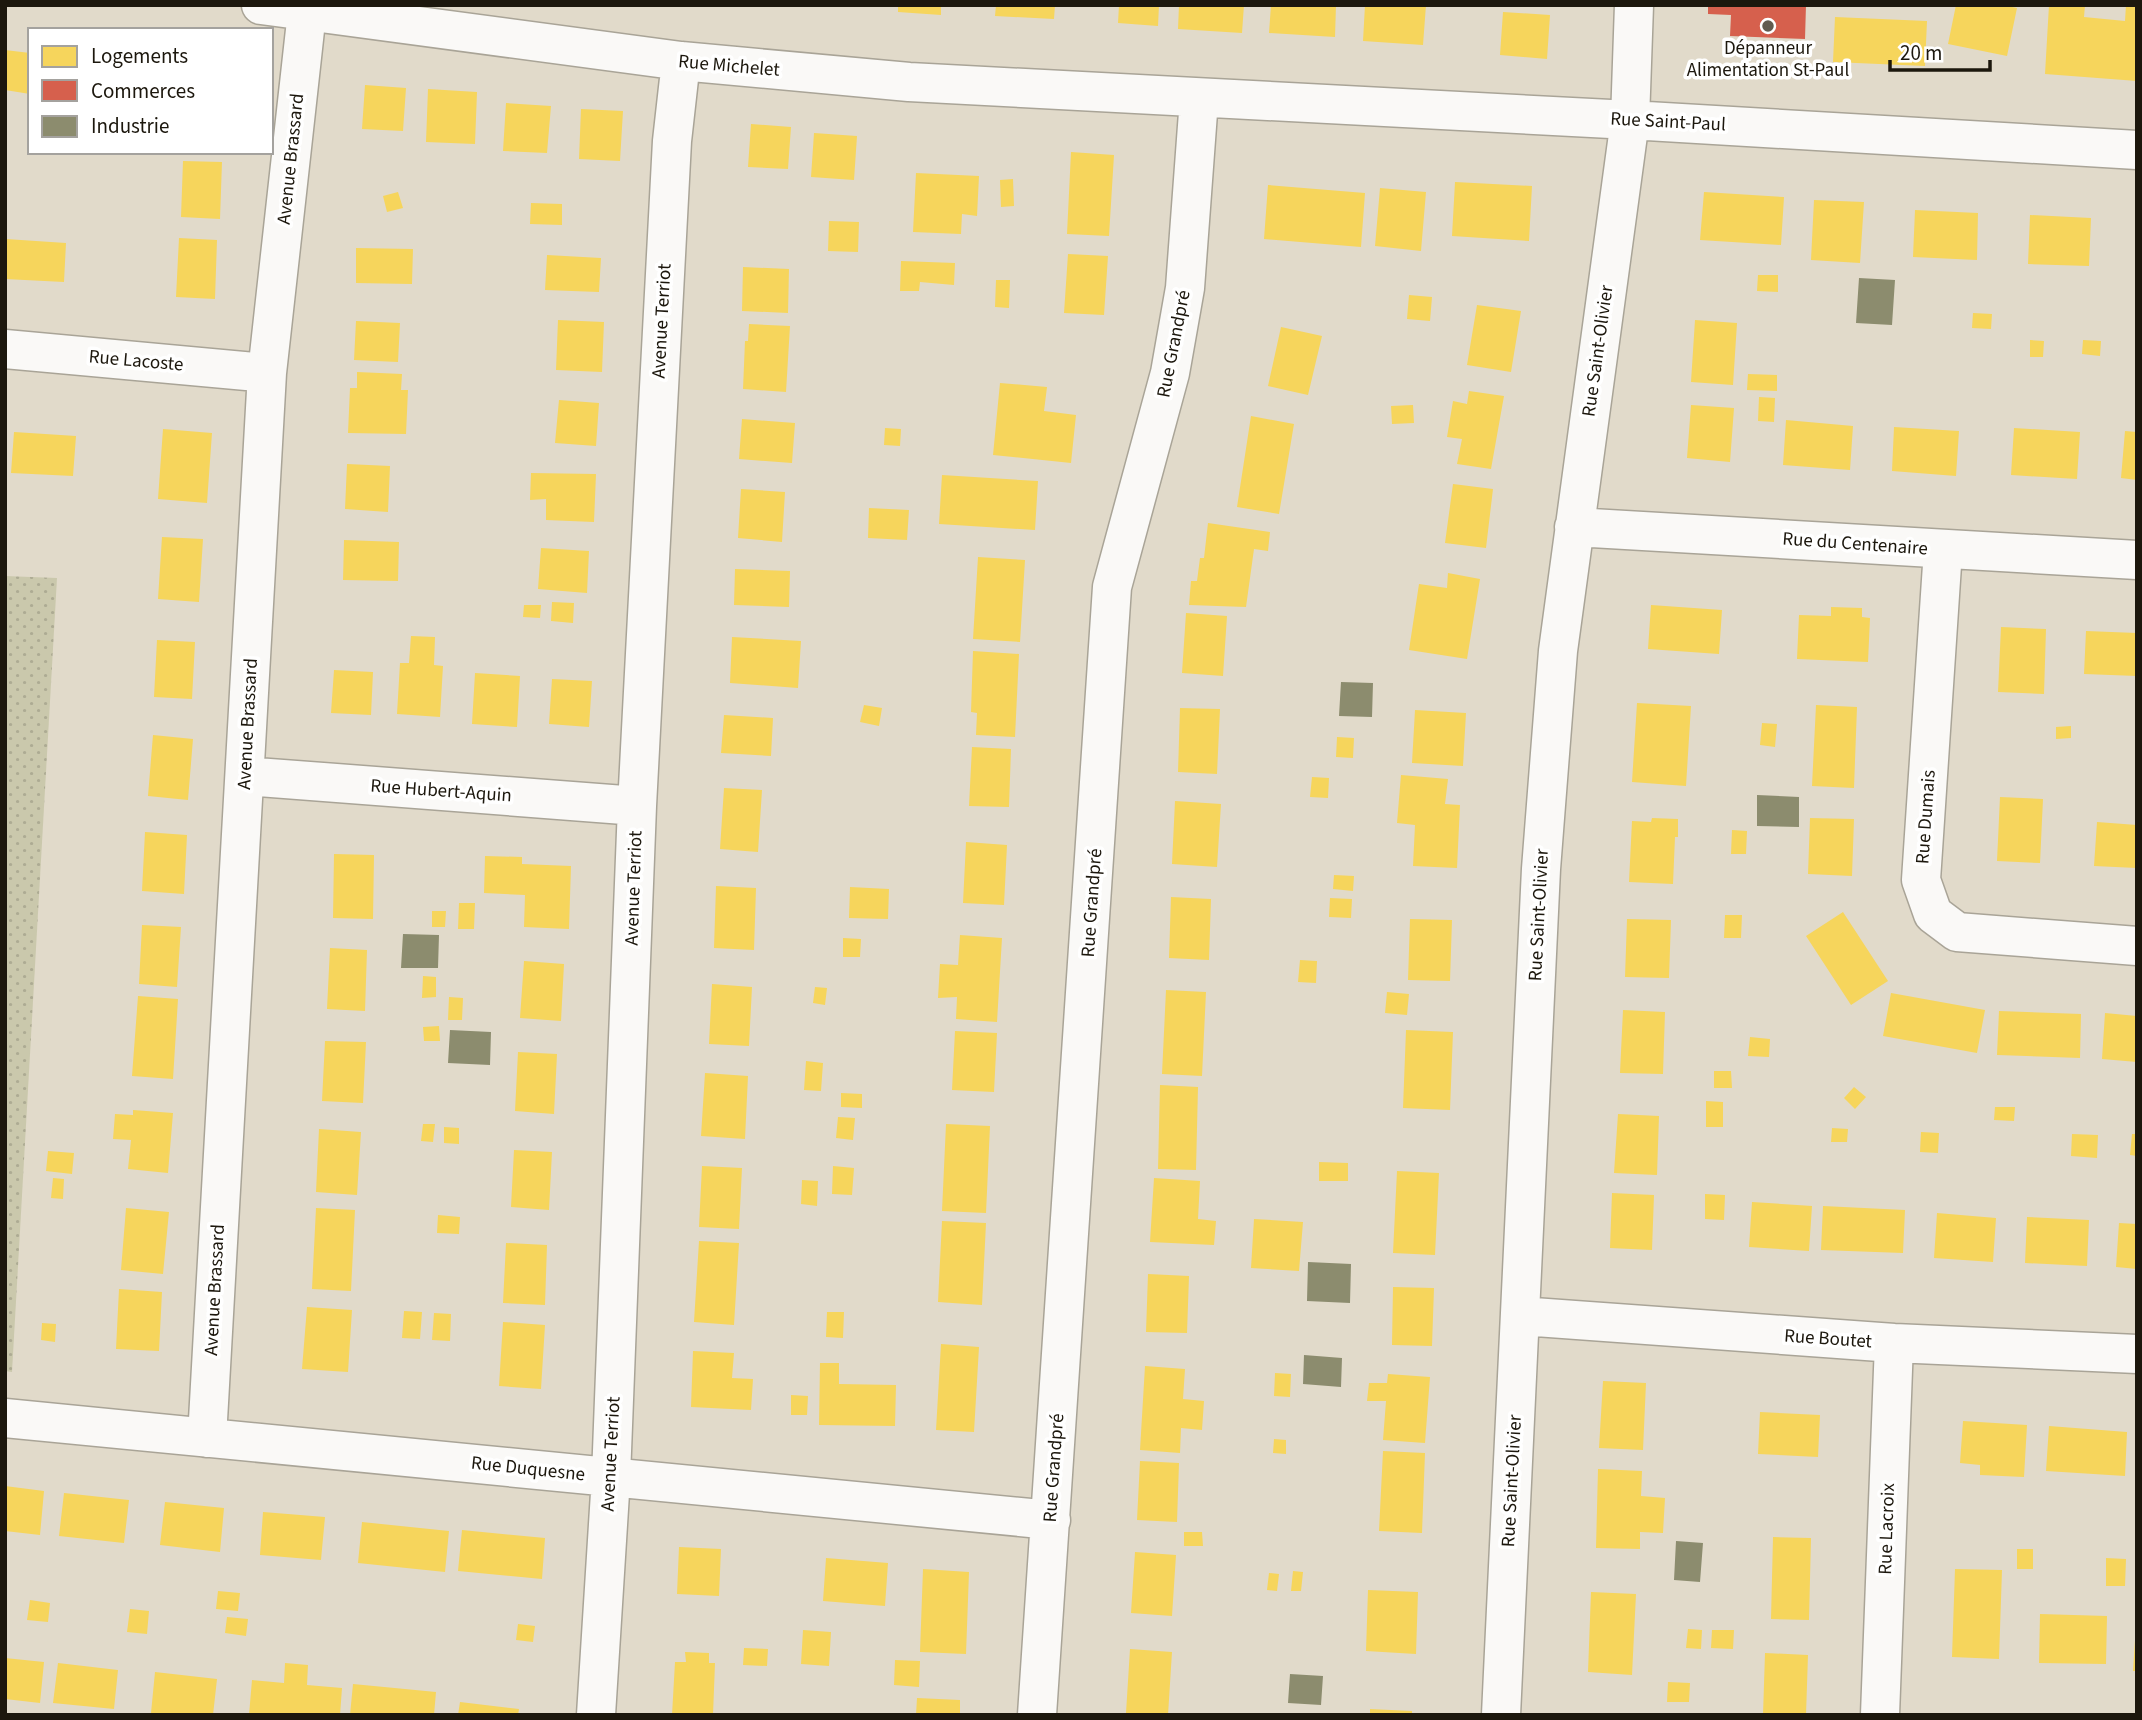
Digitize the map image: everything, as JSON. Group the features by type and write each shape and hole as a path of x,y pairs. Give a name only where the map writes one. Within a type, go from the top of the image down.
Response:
{"street":[{"name":"Rue Michelet","path":"261,5 681,61 909,82 1199,99"},
{"name":"Rue Saint-Olivier","path":"1501,1715 1541,869 1558,651 1630,120 1634,5"},
{"name":"Avenue Brassard","path":"207,1438 267,373 307,12"},
{"name":"Avenue Terriot","path":"596,1715 611,1477 637,806 671,155 681,61"},
{"name":"Rue Saint-Paul","path":"1199,99 1630,120 2137,150"},
{"name":"Rue Grandpré","path":"1037,1715 1112,587 1170,373 1185,288 1199,99"},
{"name":"Rue Lacoste","path":"5,349 267,373"},
{"name":"Rue du Centenaire","path":"1574,527 2137,560"},
{"name":"Rue Dumais","path":"1944,550 1922,880 1933,914 1957,932 2137,946"},
{"name":"Rue Hubert-Aquin","path":"245,776 637,806"},
{"name":"Rue Boutet","path":"1521,1316 1894,1343 2137,1354"},
{"name":"Rue Lacroix","path":"1880,1715 1894,1343"},
{"name":"Rue Duquesne","path":"5,1418 1051,1520"}],"shaded area":[{"path":"5,576 57,578 12,1372 5,1371"}],"building: Logements":[{"path":"898,5 941,5 941,15 898,12"},
{"path":"996,5 1055,5 1054,19 995,16"},
{"path":"1119,5 1159,5 1158,26 1118,23"},
{"path":"1179,5 1244,5 1242,33 1178,29"},
{"path":"1271,5 1336,5 1335,37 1269,33"},
{"path":"1365,5 1426,5 1423,45 1363,41"},
{"path":"1956,5 2003,5 2017,8 2007,56 1948,44"},
{"path":"2049,5 2085,5 2084,17 2125,21 2126,5 2137,5 2137,81 2045,74"},
{"path":"1503,12 1550,15 1547,59 1500,55"},
{"path":"1835,17 1927,21 1925,66 1833,62"},
{"path":"5,50 28,53 28,94 5,90"},
{"path":"365,85 406,88 403,131 362,129"},
{"path":"428,89 477,92 475,144 426,142"},
{"path":"506,103 551,106 547,153 503,151"},
{"path":"581,109 623,111 620,161 579,159"},
{"path":"751,124 791,127 788,169 748,167"},
{"path":"814,133 857,136 854,180 811,177"},
{"path":"1071,152 1114,155 1109,236 1067,234"},
{"path":"183,161 222,162 220,219 181,217"},
{"path":"916,173 979,176 977,216 962,214 961,234 913,232"},
{"path":"1013,179 1014,206 1001,207 1000,180"},
{"path":"1455,182 1532,186 1529,241 1452,236"},
{"path":"1268,185 1365,193 1361,247 1264,239"},
{"path":"1380,188 1426,192 1421,251 1375,246"},
{"path":"398,192 403,208 387,212 383,196"},
{"path":"1704,192 1784,197 1781,245 1700,240"},
{"path":"1814,200 1864,202 1860,263 1811,260"},
{"path":"531,203 562,204 562,225 530,224"},
{"path":"1915,210 1978,213 1977,260 1913,257"},
{"path":"2030,215 2091,218 2089,266 2028,264"},
{"path":"829,221 859,222 858,252 828,251"},
{"path":"179,238 217,240 215,299 176,297"},
{"path":"6,239 66,243 64,282 5,279"},
{"path":"356,248 413,249 412,284 356,283"},
{"path":"1068,254 1108,256 1104,315 1064,313"},
{"path":"547,255 601,258 599,292 545,290"},
{"path":"901,261 955,263 954,285 920,282 919,291 900,291"},
{"path":"743,267 789,269 788,313 742,311"},
{"path":"1758,275 1778,275 1778,292 1757,291"},
{"path":"996,280 1010,280 1009,308 995,307"},
{"path":"1409,295 1432,297 1430,321 1407,319"},
{"path":"1477,305 1521,311 1511,372 1467,365"},
{"path":"1973,313 1992,314 1991,329 1972,328"},
{"path":"558,320 604,322 602,372 556,370"},
{"path":"1695,320 1737,323 1733,385 1691,382"},
{"path":"356,321 400,323 398,362 354,360"},
{"path":"749,324 790,326 786,392 743,389 745,341 748,341"},
{"path":"1281,327 1322,336 1308,395 1268,386"},
{"path":"2030,340 2044,341 2043,357 2030,357"},
{"path":"2083,340 2101,341 2100,356 2082,354"},
{"path":"357,372 402,374 401,390 408,390 406,434 348,433 350,388 357,388"},
{"path":"1748,374 1777,375 1777,391 1747,390"},
{"path":"1000,383 1047,387 1044,411 1076,415 1071,463 993,455"},
{"path":"1469,391 1504,396 1491,469 1457,464 1462,439 1447,437 1453,401 1467,404"},
{"path":"1759,397 1775,398 1774,422 1758,421"},
{"path":"559,400 599,403 596,446 555,443"},
{"path":"1413,405 1414,423 1392,424 1391,406"},
{"path":"1691,405 1734,408 1730,462 1687,458"},
{"path":"1251,416 1294,424 1279,514 1237,507"},
{"path":"742,419 795,423 792,463 739,459"},
{"path":"1786,420 1853,426 1850,470 1783,465"},
{"path":"1894,427 1959,431 1956,476 1892,471"},
{"path":"885,428 901,429 900,446 884,445"},
{"path":"2014,428 2080,432 2077,479 2011,475"},
{"path":"163,429 212,433 207,503 158,499"},
{"path":"2125,431 2137,432 2137,480 2121,478"},
{"path":"14,432 76,436 73,476 11,473"},
{"path":"347,464 390,466 388,512 345,509"},
{"path":"531,473 596,474 594,522 546,520 546,499 530,500"},
{"path":"942,475 1038,481 1035,530 939,524"},
{"path":"1453,484 1493,489 1486,548 1445,543"},
{"path":"741,489 785,492 782,542 738,538"},
{"path":"869,508 909,510 907,540 868,538"},
{"path":"1208,523 1270,532 1268,551 1254,549 1246,607 1189,605 1191,581 1197,581 1200,558 1204,558"},
{"path":"162,537 203,539 199,602 158,599"},
{"path":"344,540 399,542 398,581 343,580"},
{"path":"541,548 589,551 587,593 538,589"},
{"path":"978,557 1025,560 1020,642 973,639"},
{"path":"735,569 790,571 789,607 734,605"},
{"path":"1448,573 1480,579 1467,659 1409,650 1419,584 1447,588"},
{"path":"552,602 574,603 573,623 551,621"},
{"path":"524,605 541,605 540,618 523,617"},
{"path":"1651,605 1722,610 1719,654 1648,649"},
{"path":"1831,607 1862,608 1862,617 1870,618 1868,662 1797,659 1799,615 1831,616"},
{"path":"1186,613 1227,616 1223,676 1182,673"},
{"path":"2001,627 2046,629 2044,694 1998,692"},
{"path":"2086,631 2137,633 2137,676 2084,674"},
{"path":"411,636 435,637 434,665 443,666 440,717 397,714 400,663 409,663"},
{"path":"732,637 801,641 798,688 730,683"},
{"path":"157,640 195,642 192,699 154,697"},
{"path":"973,651 1019,654 1015,737 976,735 977,713 971,712"},
{"path":"334,670 373,672 371,715 331,713"},
{"path":"475,673 520,676 517,727 472,724"},
{"path":"552,679 592,681 589,727 549,724"},
{"path":"1637,703 1691,706 1686,786 1632,782"},
{"path":"864,705 882,708 879,726 860,722"},
{"path":"1816,705 1857,707 1854,788 1812,786"},
{"path":"1180,708 1220,709 1217,774 1178,772"},
{"path":"1415,710 1466,713 1463,766 1412,763"},
{"path":"724,715 773,718 771,756 721,753"},
{"path":"1762,723 1777,724 1775,747 1760,745"},
{"path":"2071,726 2071,738 2056,739 2056,727"},
{"path":"153,735 193,739 188,800 148,796"},
{"path":"1337,737 1354,738 1353,758 1336,757"},
{"path":"972,747 1011,749 1009,807 969,806"},
{"path":"1401,775 1448,779 1445,804 1460,805 1457,868 1413,866 1415,825 1397,823"},
{"path":"1312,777 1329,778 1328,798 1310,797"},
{"path":"724,788 762,790 758,852 720,849"},
{"path":"2000,797 2043,799 2040,863 1997,861"},
{"path":"1175,801 1221,804 1217,867 1172,864"},
{"path":"1652,818 1678,819 1673,884 1629,882 1632,821 1651,822"},
{"path":"1810,818 1854,819 1852,876 1808,874"},
{"path":"2097,822 2137,825 2137,868 2094,866"},
{"path":"1732,830 1747,831 1746,854 1731,854"},
{"path":"145,832 187,835 184,894 142,891"},
{"path":"966,842 1007,845 1004,905 963,903"},
{"path":"334,854 374,855 373,919 333,918"},
{"path":"485,856 522,857 522,864 571,866 569,929 524,927 525,895 484,893"},
{"path":"1334,875 1354,876 1353,891 1333,889"},
{"path":"716,886 756,888 754,950 714,948"},
{"path":"850,887 889,889 888,919 849,918"},
{"path":"1171,897 1211,899 1209,960 1169,958"},
{"path":"1330,898 1352,899 1351,918 1329,917"},
{"path":"459,903 475,903 474,929 458,929"},
{"path":"432,911 446,911 445,927 432,927"},
{"path":"1843,912 1888,981 1851,1005 1806,936"},
{"path":"1725,915 1742,915 1741,938 1724,938"},
{"path":"1410,919 1452,920 1450,981 1408,980"},
{"path":"1627,919 1671,920 1669,978 1625,977"},
{"path":"142,925 181,927 177,987 139,984"},
{"path":"960,935 1002,938 997,1022 956,1019 957,997 938,998 940,964 958,965"},
{"path":"843,938 861,939 860,957 843,957"},
{"path":"330,948 367,950 365,1011 327,1009"},
{"path":"1300,960 1317,961 1316,983 1298,982"},
{"path":"524,961 564,964 561,1021 520,1018"},
{"path":"423,976 436,977 436,997 422,998"},
{"path":"712,984 752,987 749,1046 709,1044"},
{"path":"815,987 827,988 825,1005 813,1003"},
{"path":"1166,990 1206,992 1202,1076 1162,1074"},
{"path":"1387,992 1409,994 1407,1015 1385,1013"},
{"path":"1891,993 1985,1010 1977,1053 1883,1036"},
{"path":"138,996 178,999 173,1079 132,1076"},
{"path":"449,997 463,998 462,1020 448,1020"},
{"path":"1623,1010 1665,1012 1663,1074 1620,1073"},
{"path":"1999,1011 2081,1014 2080,1058 1997,1055"},
{"path":"2105,1013 2137,1016 2137,1062 2102,1059"},
{"path":"439,1026 440,1041 424,1041 423,1027"},
{"path":"1406,1030 1453,1032 1450,1110 1403,1108"},
{"path":"955,1031 997,1033 994,1092 952,1090"},
{"path":"1750,1037 1770,1039 1769,1057 1748,1056"},
{"path":"325,1041 366,1042 363,1103 322,1101"},
{"path":"518,1052 557,1054 554,1114 515,1111"},
{"path":"806,1061 823,1063 821,1091 804,1090"},
{"path":"1714,1071 1731,1071 1732,1088 1714,1088"},
{"path":"705,1073 748,1076 745,1139 701,1136"},
{"path":"1160,1085 1198,1087 1196,1170 1158,1169"},
{"path":"1854,1087 1866,1097 1855,1109 1844,1098"},
{"path":"841,1093 862,1094 862,1108 841,1107"},
{"path":"1706,1101 1723,1102 1723,1127 1706,1127"},
{"path":"1995,1107 2015,1107 2014,1121 1994,1120"},
{"path":"133,1110 173,1113 168,1173 128,1169 131,1140 113,1139 115,1114 133,1115"},
{"path":"1618,1114 1659,1116 1657,1175 1614,1173"},
{"path":"838,1117 855,1118 853,1140 836,1138"},
{"path":"423,1124 435,1124 433,1142 421,1141"},
{"path":"946,1124 990,1126 986,1213 942,1211"},
{"path":"444,1127 459,1128 459,1144 444,1143"},
{"path":"1832,1128 1848,1129 1847,1142 1831,1142"},
{"path":"319,1129 361,1132 357,1195 316,1192"},
{"path":"1921,1132 1939,1133 1938,1153 1920,1152"},
{"path":"2072,1134 2098,1135 2097,1158 2071,1156"},
{"path":"2132,1134 2137,1134 2137,1156 2130,1155"},
{"path":"514,1150 552,1152 549,1210 511,1207"},
{"path":"48,1151 74,1153 72,1174 46,1171"},
{"path":"1319,1162 1348,1163 1348,1181 1319,1181"},
{"path":"702,1166 742,1168 739,1229 699,1227"},
{"path":"833,1166 854,1168 852,1195 832,1194"},
{"path":"1397,1171 1439,1173 1435,1255 1393,1253"},
{"path":"53,1178 64,1179 63,1199 51,1198"},
{"path":"1154,1178 1200,1181 1198,1219 1216,1221 1214,1245 1150,1242"},
{"path":"802,1180 818,1181 817,1206 801,1204"},
{"path":"1612,1193 1654,1195 1652,1250 1610,1248"},
{"path":"1705,1194 1725,1195 1724,1220 1705,1219"},
{"path":"1752,1202 1812,1206 1809,1251 1749,1247"},
{"path":"1823,1206 1905,1210 1903,1253 1821,1250"},
{"path":"126,1208 169,1212 163,1274 121,1270"},
{"path":"316,1208 355,1210 351,1291 312,1289"},
{"path":"1937,1213 1996,1218 1993,1262 1934,1258"},
{"path":"438,1215 460,1217 459,1234 437,1233"},
{"path":"2027,1217 2089,1220 2087,1266 2025,1263"},
{"path":"1254,1219 1303,1222 1299,1271 1251,1268"},
{"path":"942,1221 986,1223 982,1305 938,1302"},
{"path":"2119,1223 2137,1224 2137,1269 2116,1267"},
{"path":"699,1241 739,1243 734,1325 694,1322"},
{"path":"506,1243 547,1245 545,1305 503,1303"},
{"path":"1148,1274 1189,1276 1187,1333 1146,1332"},
{"path":"1393,1287 1434,1288 1432,1346 1392,1345"},
{"path":"119,1289 162,1292 159,1351 116,1349"},
{"path":"307,1307 352,1310 348,1372 302,1369"},
{"path":"404,1311 422,1312 420,1339 402,1338"},
{"path":"827,1312 844,1312 843,1338 826,1337"},
{"path":"434,1313 451,1314 450,1341 432,1340"},
{"path":"503,1322 545,1325 541,1389 499,1386"},
{"path":"42,1323 56,1324 55,1342 41,1340"},
{"path":"941,1344 979,1347 974,1432 936,1430"},
{"path":"693,1351 734,1353 732,1378 753,1379 751,1410 691,1407"},
{"path":"820,1363 839,1363 839,1384 896,1385 895,1426 819,1425"},
{"path":"1145,1366 1185,1369 1183,1399 1204,1401 1202,1430 1181,1428 1180,1453 1140,1450"},
{"path":"1275,1373 1291,1374 1290,1397 1274,1396"},
{"path":"1388,1374 1430,1377 1425,1443 1383,1440 1386,1401 1367,1401 1369,1383 1387,1383"},
{"path":"1603,1381 1646,1383 1643,1450 1599,1448"},
{"path":"791,1395 808,1396 807,1415 791,1415"},
{"path":"1760,1412 1820,1415 1818,1457 1758,1454"},
{"path":"1963,1421 2027,1425 2024,1477 1980,1475 1980,1465 1960,1463"},
{"path":"2049,1426 2127,1432 2125,1476 2046,1471"},
{"path":"1274,1439 1286,1440 1286,1454 1273,1453"},
{"path":"1383,1451 1425,1453 1422,1533 1379,1531"},
{"path":"1140,1461 1179,1463 1177,1522 1137,1520"},
{"path":"1598,1469 1642,1471 1641,1496 1665,1498 1663,1533 1640,1532 1640,1549 1596,1548"},
{"path":"5,1486 44,1491 40,1535 5,1531"},
{"path":"64,1493 129,1500 124,1543 59,1536"},
{"path":"165,1502 224,1508 220,1552 160,1545"},
{"path":"263,1512 325,1517 321,1560 260,1555"},
{"path":"362,1522 449,1531 445,1572 358,1563"},
{"path":"462,1530 545,1538 542,1579 458,1571"},
{"path":"1184,1532 1202,1532 1203,1546 1184,1546"},
{"path":"1773,1537 1811,1538 1809,1620 1771,1619"},
{"path":"679,1547 721,1549 719,1596 677,1594"},
{"path":"2017,1549 2033,1549 2033,1569 2017,1569"},
{"path":"1135,1552 1176,1555 1172,1616 1131,1613"},
{"path":"826,1558 888,1563 885,1606 823,1601"},
{"path":"2106,1558 2126,1559 2125,1586 2106,1586"},
{"path":"923,1569 969,1572 966,1654 920,1652"},
{"path":"1955,1569 2002,1570 1999,1659 1952,1657"},
{"path":"1293,1571 1303,1572 1301,1591 1291,1591"},
{"path":"1269,1573 1279,1574 1277,1591 1267,1590"},
{"path":"1368,1590 1418,1592 1416,1654 1366,1651"},
{"path":"218,1591 240,1593 238,1611 216,1609"},
{"path":"1591,1592 1636,1594 1632,1675 1588,1672"},
{"path":"30,1600 50,1603 48,1622 27,1620"},
{"path":"130,1609 149,1611 147,1634 127,1632"},
{"path":"2040,1614 2107,1616 2106,1664 2039,1663"},
{"path":"227,1617 248,1619 246,1636 225,1633"},
{"path":"518,1624 535,1626 533,1642 516,1640"},
{"path":"1688,1629 1702,1630 1701,1649 1686,1648"},
{"path":"803,1630 831,1632 829,1666 801,1664"},
{"path":"1712,1630 1734,1630 1733,1649 1711,1648"},
{"path":"2135,1640 2137,1671 2133,1671"},
{"path":"744,1648 768,1649 767,1666 743,1665"},
{"path":"1130,1649 1172,1652 1168,1715 1126,1713"},
{"path":"685,1652 709,1653 709,1663 715,1663 713,1715 672,1715 675,1662 686,1662"},
{"path":"1765,1653 1808,1655 1806,1715 1763,1715"},
{"path":"5,1658 44,1662 40,1703 5,1699"},
{"path":"895,1660 920,1661 919,1687 894,1685"},
{"path":"58,1663 118,1670 114,1709 53,1703"},
{"path":"285,1663 308,1665 307,1685 342,1688 340,1715 249,1715 252,1680 284,1683"},
{"path":"155,1672 217,1679 213,1715 151,1713"},
{"path":"1668,1682 1690,1683 1689,1702 1667,1702"},
{"path":"353,1684 436,1692 434,1715 350,1715"},
{"path":"917,1698 960,1700 960,1715 916,1715"},
{"path":"460,1702 519,1709 518,1715 458,1715"},
{"path":"1370,1709 1412,1711 1412,1715 1370,1715"}],"building: Commerces":[{"name":"Dépanneur Alimentation St-Paul","path":"1708,5 1806,5 1805,39 1730,36 1731,15 1708,14"}],"building: Industrie":[{"path":"1859,278 1895,280 1892,325 1856,323"},
{"path":"1341,682 1373,683 1372,717 1339,716"},
{"path":"1757,795 1799,797 1799,827 1757,826"},
{"path":"403,934 439,935 438,968 401,968"},
{"path":"450,1030 491,1032 490,1065 448,1063"},
{"path":"1308,1262 1351,1264 1350,1303 1307,1301"},
{"path":"1304,1355 1342,1358 1341,1387 1303,1384"},
{"path":"1676,1541 1703,1543 1700,1582 1674,1580"},
{"path":"1290,1674 1323,1676 1321,1705 1288,1703"}],"place":[{"name":"Dépanneur Alimentation St-Paul","path":"1768,26"}]}
